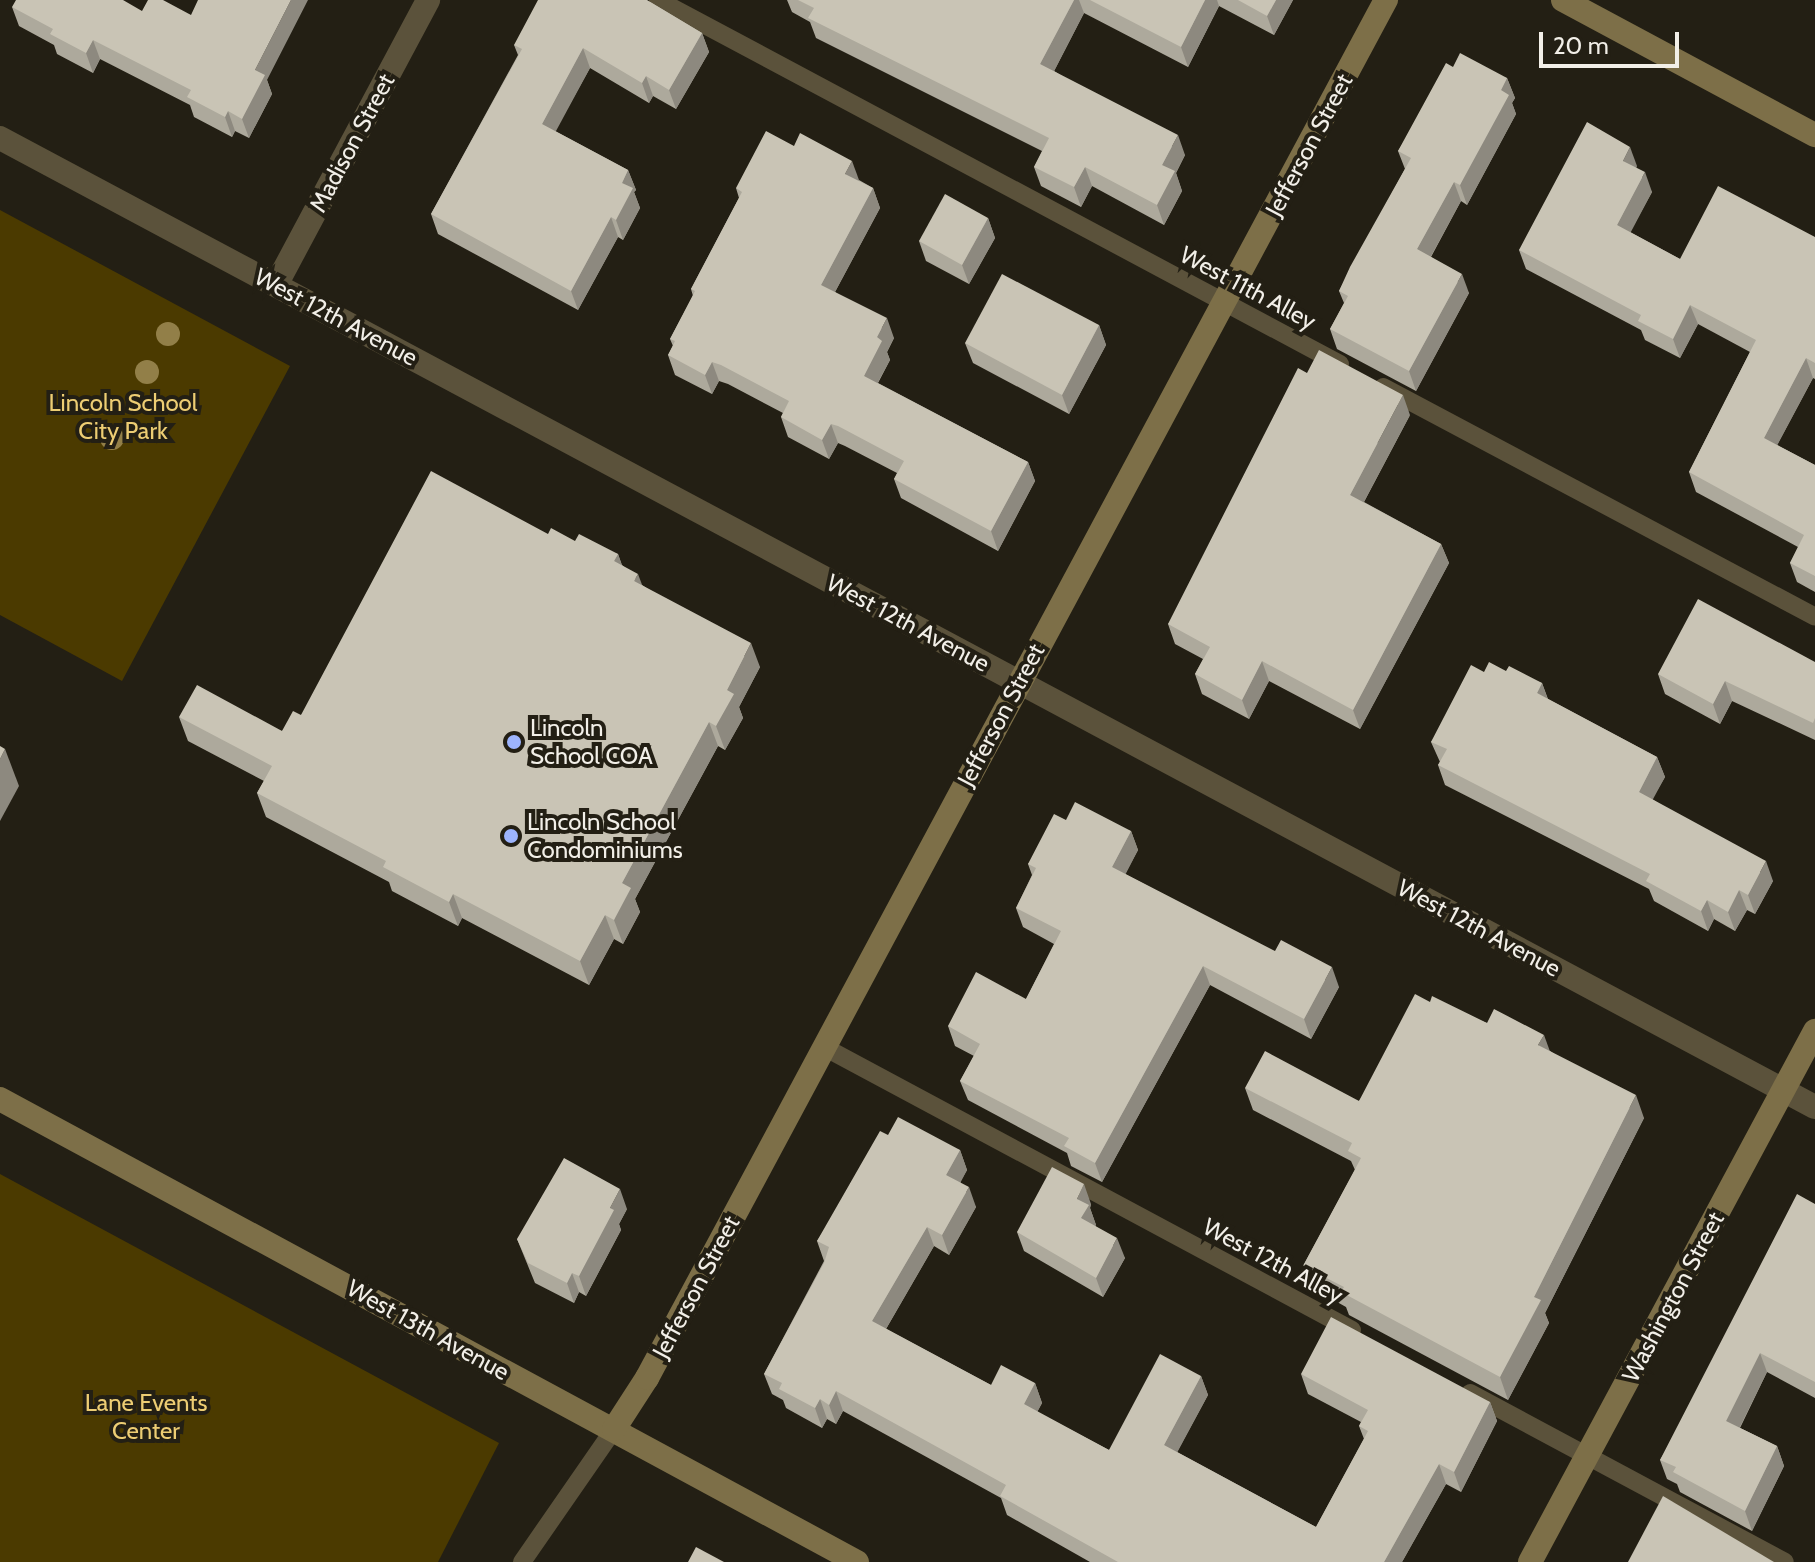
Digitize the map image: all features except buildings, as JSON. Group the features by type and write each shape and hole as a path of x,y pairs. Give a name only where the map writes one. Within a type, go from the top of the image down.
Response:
{"main road":[{"name":"Jefferson Street","path":"614,1429 647,1378 1386,0"},
{"path":"1563,0 1815,135"},
{"name":"Washington Street","path":"1530,1562 1815,1031"},
{"name":"West 13th Avenue","path":"0,1099 857,1562"}],"street":[{"name":"Madison Street","path":"276,285 428,0"},
{"name":"West 12th Avenue","path":"0,138 1815,1107"}],"lane":[{"name":"West 11th Alley","path":"658,0 1815,617"},
{"name":"West 12th Alley","path":"824,1047 1370,1340"},
{"path":"1451,1383 1785,1562"},
{"path":"522,1562 614,1429"}],"green space":[{"name":"Lincoln School City Park","path":"0,210 290,366 122,681 0,615"},
{"name":"Lane Events Center","path":"0,1174 499,1443 438,1562 0,1562"}],"place":[{"name":"Lincoln School COA","path":"514,742"},
{"name":"Lincoln School Condominiums","path":"511,836"}]}
